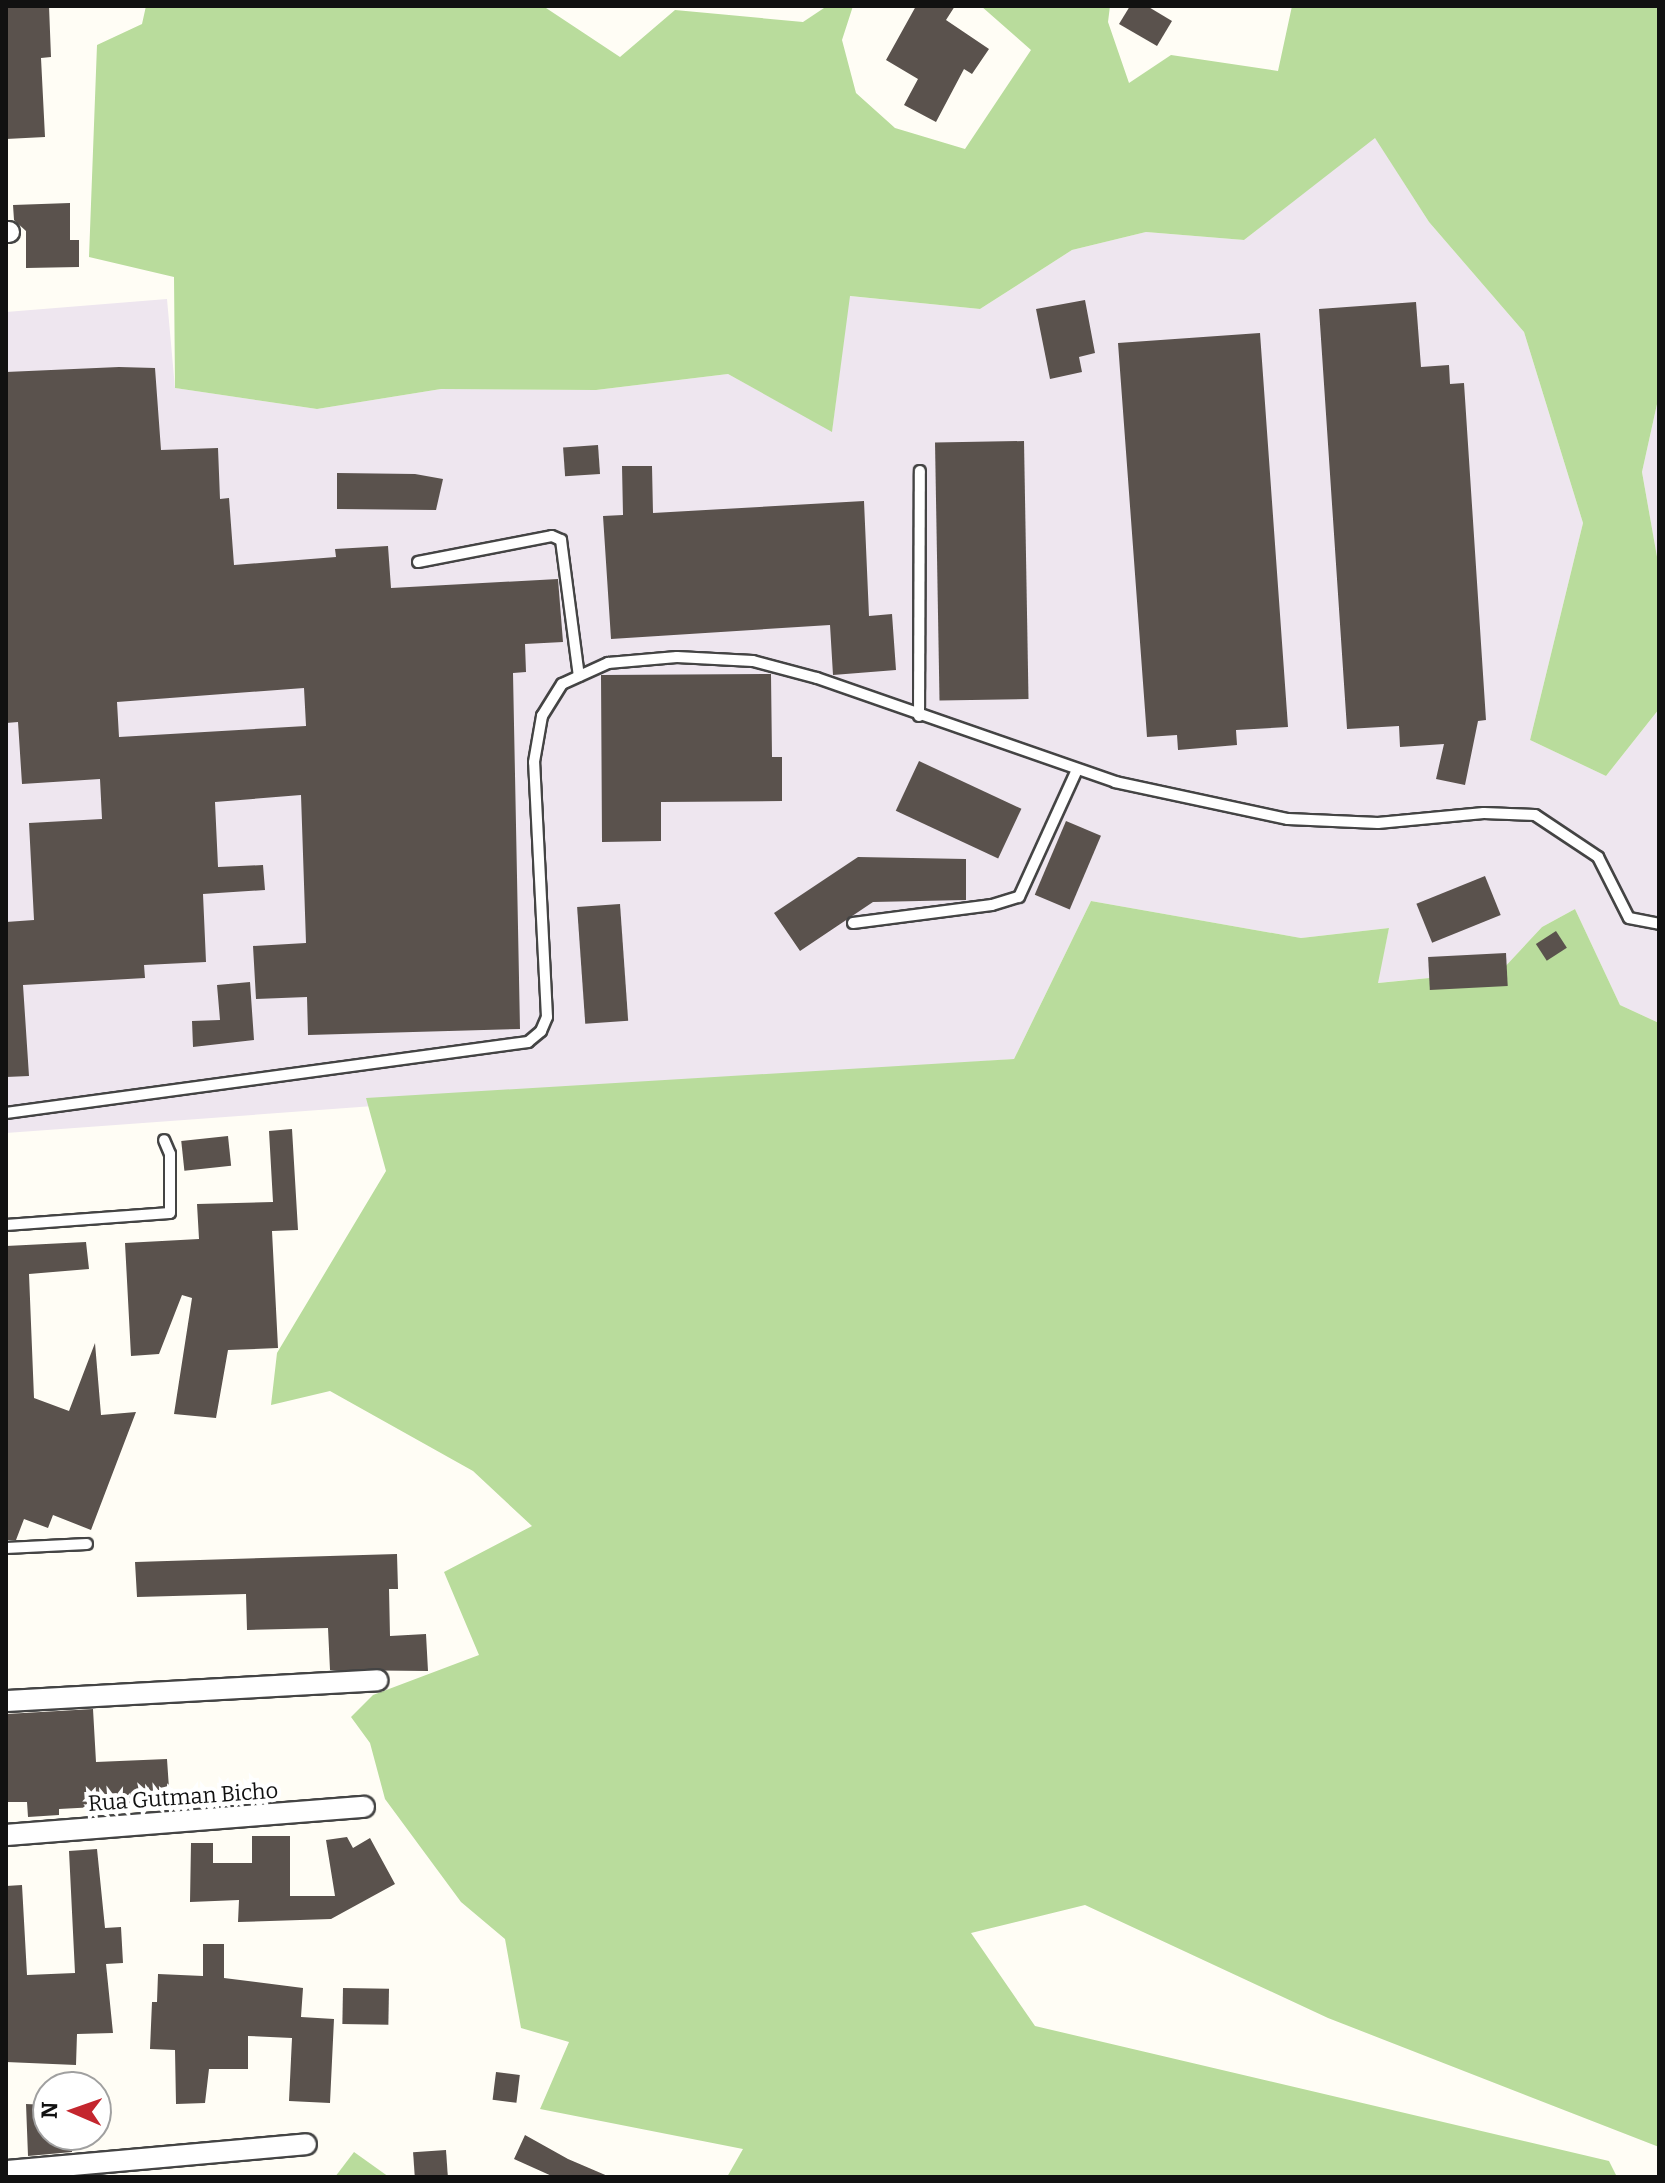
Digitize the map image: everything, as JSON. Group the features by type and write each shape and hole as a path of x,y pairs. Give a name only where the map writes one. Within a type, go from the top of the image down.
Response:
{"street":[{"path":"6,1701 377,1680"},
{"name":"Rua Gutman Bicho","path":"6,1835 364,1807"},
{"path":"6,2171 306,2144"}],"lane":[{"path":"919,716 920,471"},
{"path":"418,562 552,536 561,540 579,676"},
{"path":"6,1113 528,1042 541,1031 547,1017 534,762 542,716 562,684 608,663 677,657 753,661 817,678 1077,770 1208,804 1288,819 1378,823 1484,813 1535,815 1598,857 1629,918 1659,924"},
{"path":"853,923 992,905 1019,897 1077,770"},
{"path":"6,1225 170,1213 170,1154 164,1140"},
{"path":"6,1548 87,1544"}],"shaded area":[{"path":"1375,137 1429,222 1524,332 1583,523 1530,740 1606,776 1659,709 1659,1023 1620,1005 1575,909 1542,927 1501,971 1377,983 1389,928 1301,938 1091,901 1014,1059 6,1133 6,312 167,299 175,388 317,409 441,389 596,390 728,374 832,431 849,296 980,309 1072,250 1146,232 1244,240"},
{"path":"1659,395 1659,568 1642,472"}],"green space":[{"path":"146,6 543,6 620,57 675,10 803,22 827,6 853,6 842,40 856,93 895,128 965,149 1031,50 981,6 1110,6 1108,22 1129,83 1171,55 1278,71 1292,6 1659,6 1659,395 1642,472 1659,568 1659,709 1606,776 1530,740 1583,523 1524,332 1429,222 1375,138 1244,240 1146,232 1072,250 980,309 850,296 832,432 728,374 596,390 441,389 317,409 175,388 174,277 89,257 97,45 142,24"},
{"path":"1091,901 1301,938 1389,928 1378,983 1501,971 1542,927 1575,909 1620,1005 1659,1023 1659,2147 1328,2018 1085,1905 971,1933 1035,2026 1609,2161 1617,2177 727,2177 743,2149 540,2109 569,2042 521,2028 505,1939 461,1902 385,1799 370,1743 351,1717 373,1695 479,1655 444,1572 532,1526 473,1471 330,1391 271,1405 277,1353 386,1171 366,1098 1014,1059"},
{"path":"354,2152 389,2177 335,2177"}],"building":[{"path":"6,6 49,6 51,57 41,58 45,137 6,139"},
{"path":"916,6 955,6 946,20 989,49 972,74 964,69 936,122 904,105 918,79 886,60"},
{"path":"1130,6 1147,6 1172,21 1157,46 1119,24"},
{"path":"70,203 70,240 79,240 79,267 26,268 26,231 14,220 13,205"},
{"path":"1085,300 1095,353 1079,357 1082,372 1050,379 1036,309"},
{"path":"1416,302 1421,367 1449,365 1450,384 1464,383 1486,720 1478,721 1465,785 1436,779 1444,744 1400,747 1399,726 1347,729 1319,309"},
{"path":"1260,333 1288,727 1236,730 1237,745 1178,750 1177,735 1147,737 1118,343"},
{"path":"155,368 161,450 218,448 220,499 229,498 234,565 336,557 335,549 388,546 391,588 558,579 563,642 525,644 526,672 513,673 520,1029 308,1035 307,997 256,999 253,946 306,943 301,795 215,802 218,867 263,865 265,890 203,894 206,962 144,965 145,978 23,985 29,1076 6,1077 6,922 34,920 29,823 102,819 100,779 22,784 18,722 6,723 6,372","holes":["304,688 306,726 119,737 117,702"]},
{"path":"1024,441 1029,699 940,701 935,443"},
{"path":"598,445 600,474 565,476 563,447"},
{"path":"622,466 652,466 653,513 864,501 869,616 892,614 896,670 833,675 830,625 611,639 603,516 623,515"},
{"path":"337,473 415,474 443,479 436,510 337,509"},
{"path":"771,674 772,757 782,757 782,801 661,802 661,841 602,842 601,675"},
{"path":"919,761 1021,809 998,859 896,811"},
{"path":"1066,821 1101,836 1070,909 1035,895"},
{"path":"858,857 966,859 966,900 873,902 800,951 774,913"},
{"path":"1485,876 1501,915 1432,943 1416,904"},
{"path":"620,904 628,1021 585,1024 577,907"},
{"path":"1556,931 1567,948 1547,961 1536,944"},
{"path":"1506,953 1508,986 1430,990 1428,957"},
{"path":"250,982 254,1040 193,1047 192,1021 220,1020 217,985"},
{"path":"292,1129 298,1230 272,1231 278,1348 228,1350 216,1418 174,1414 192,1298 182,1295 159,1354 131,1356 125,1243 199,1239 197,1204 273,1202 269,1131"},
{"path":"228,1136 231,1166 184,1171 181,1141"},
{"path":"86,1242 89,1269 29,1274 34,1398 69,1411 95,1343 101,1415 136,1412 91,1530 53,1515 48,1528 24,1519 16,1540 6,1540 6,1246"},
{"path":"397,1554 398,1589 389,1589 390,1636 426,1634 428,1671 330,1670 328,1628 247,1630 246,1594 137,1597 135,1562"},
{"path":"93,1709 96,1762 167,1759 170,1803 59,1809 59,1815 28,1817 27,1802 6,1802 6,1714"},
{"path":"252,1836 290,1836 290,1896 335,1896 326,1840 347,1837 353,1848 370,1838 395,1884 331,1919 238,1922 239,1900 190,1902 191,1843 213,1843 213,1863 252,1863"},
{"path":"97,1849 105,1928 121,1927 123,1963 106,1964 113,2033 77,2034 76,2065 6,2062 6,1886 22,1885 27,1975 75,1973 69,1851"},
{"path":"203,1944 224,1944 224,1978 303,1988 301,2017 334,2019 330,2103 289,2101 292,2038 248,2036 248,2069 209,2069 205,2103 176,2104 175,2050 150,2049 152,2002 157,2002 158,1974 203,1976"},
{"path":"343,1988 389,1989 388,2025 342,2024"},
{"path":"496,2072 520,2075 516,2103 493,2100"},
{"path":"26,2104 32,2104 32,2151 72,2151 28,2156"},
{"path":"525,2135 568,2159 610,2177 554,2177 514,2159"},
{"path":"446,2150 448,2177 415,2177 413,2152"}]}
